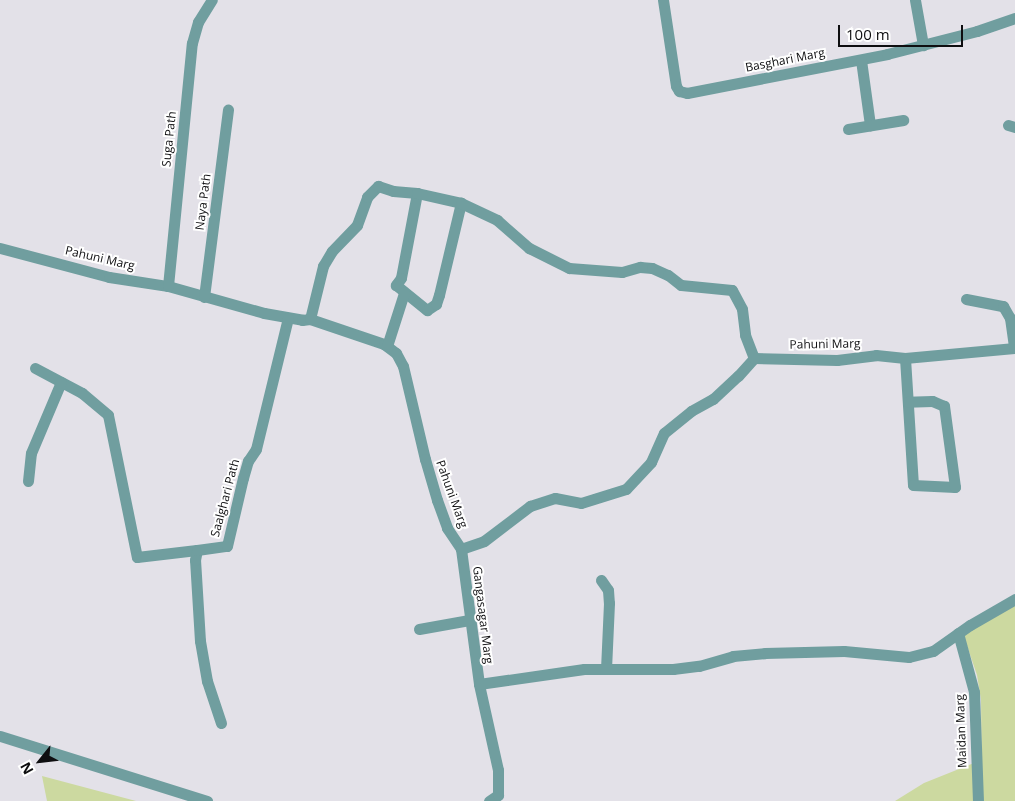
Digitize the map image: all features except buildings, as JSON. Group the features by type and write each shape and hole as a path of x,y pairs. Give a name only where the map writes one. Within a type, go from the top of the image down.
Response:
{"street":[{"name":"Suga Path","path":"168,286 192,43 198,22 212,0"},
{"name":"Basghari Marg","path":"663,0 672,66 679,91 688,93 862,60 977,31 1015,18"},
{"path":"919,1 923,45"},
{"path":"862,60 870,125"},
{"name":"Naya Path","path":"204,297 228,110"},
{"path":"848,129 903,120"},
{"path":"310,318 323,266 332,251 356,226 371,192 378,186 393,191 416,193 462,204 497,220 529,248 569,268 622,272 640,268 652,268 668,275 681,285 732,290 742,309 745,335 754,358 738,376 713,398 692,411 664,433 651,462 626,489 581,503 555,498 530,506 484,541 461,548"},
{"path":"416,193 401,278 396,285 427,310 436,304 462,204"},
{"name":"Pahuni Marg","path":"0,248 109,277 168,286 288,318 302,320 310,318 387,346 396,353 403,366 425,459 437,500 447,528 461,548"},
{"path":"387,346 404,293"},
{"path":"966,299 1003,306 1010,318 1015,348"},
{"name":"Saalghari Path","path":"197,550 228,546 243,478 248,461 256,449 288,318"},
{"name":"Pahuni Marg","path":"754,358 837,360 876,355 905,358 1015,348"},
{"path":"905,358 913,485 955,487 944,406 939,402 908,402"},
{"path":"35,368 82,392 108,415 137,557 197,550 195,560 200,641 207,681 221,723"},
{"path":"28,481 31,453 61,382"},
{"name":"Gangasagar Marg","path":"461,548 469,620 479,684 498,770 495,799"},
{"path":"601,580 608,590 609,603 606,668"},
{"path":"479,684 562,671 606,668 673,669 699,666 733,656 813,650 909,657 933,650 1015,599"},
{"path":"419,629 469,620"},
{"name":"Maidan Marg","path":"958,633 974,692 978,801"},
{"path":"0,736 207,801"}],"green space":[{"path":"1015,605 1015,801 982,801 981,700 977,675 963,634"},
{"path":"974,763 976,801 895,801 924,783"},
{"path":"42,776 136,801 47,801"}]}
